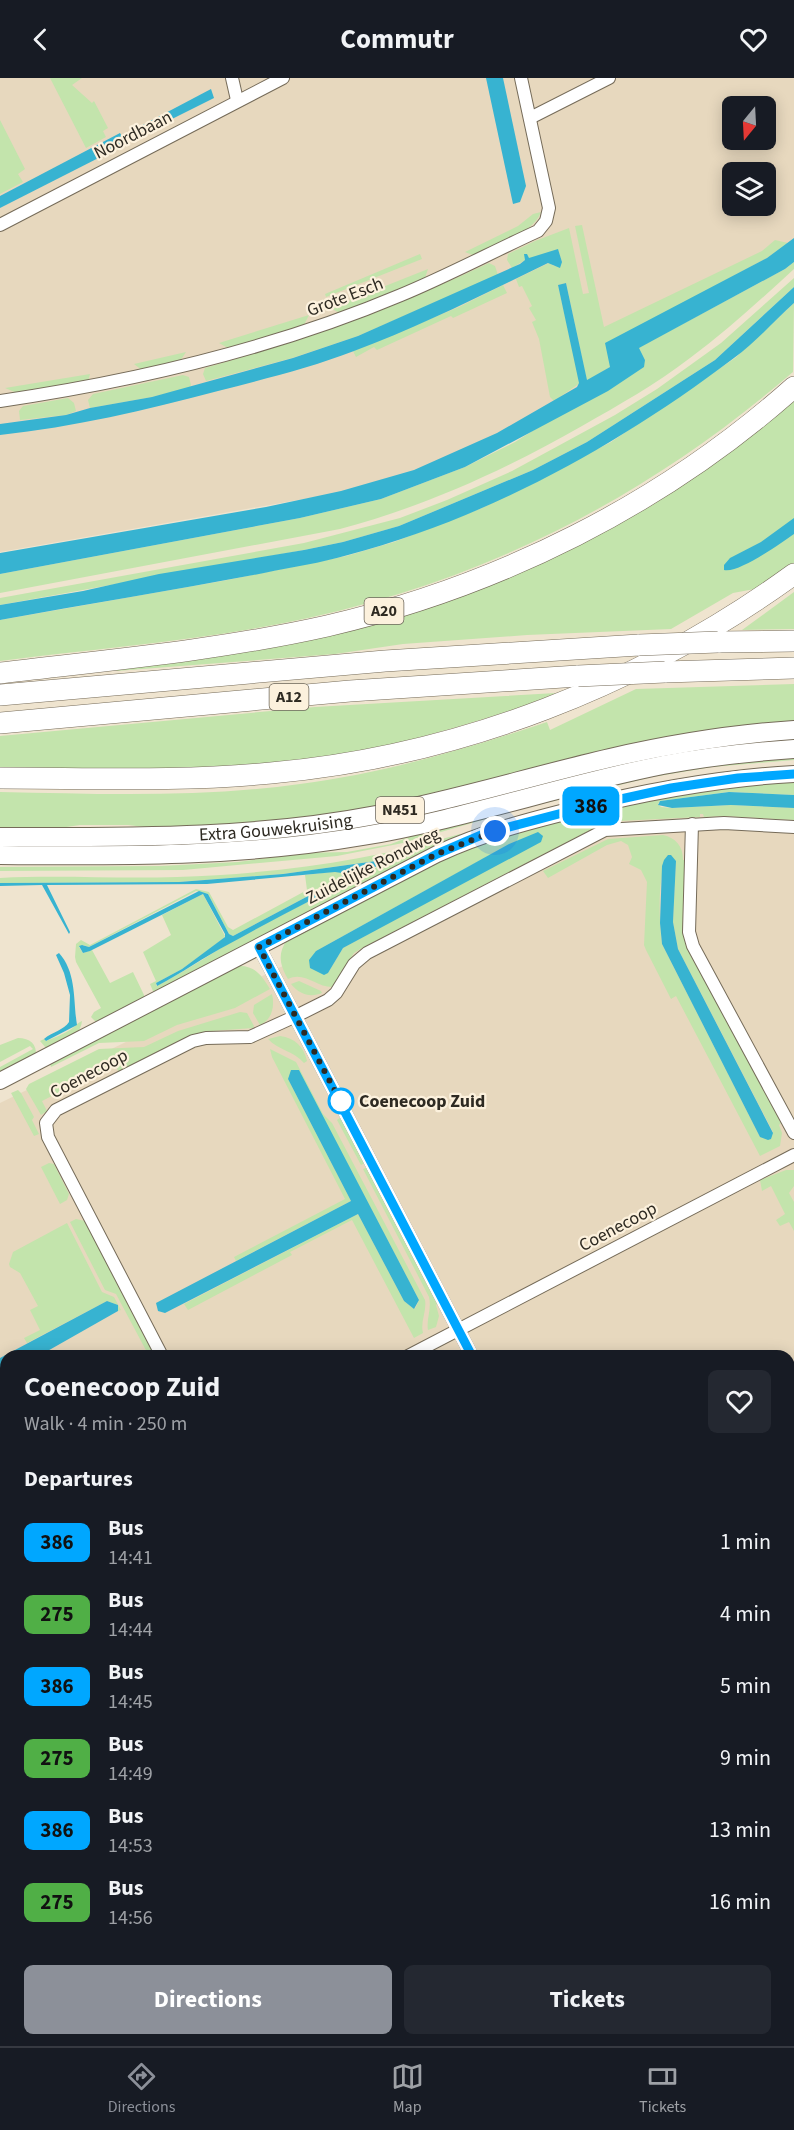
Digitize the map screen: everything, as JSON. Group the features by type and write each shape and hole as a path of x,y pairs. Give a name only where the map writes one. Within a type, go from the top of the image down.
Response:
{"highway":[{"name":"A20","path":"0,673 256,640 328,625 423,599 487,576 603,521 661,487 762,415 794,387"},
{"path":"0,778 247,776 321,767 424,747 528,716 629,674 698,637 794,574"},
{"name":"A12","path":"0,694 385,661 639,645 794,640"},
{"name":"A12","path":"0,723 350,691 578,676 794,668"}],"main road":[{"name":"Extra Gouwekruising","path":"0,837 184,836 296,827 367,817 419,806 651,749 716,738 794,730"},
{"name":"Extra Gouwekruising","path":"0,855 184,855 314,844 416,825 663,766 729,755 794,749"},
{"name":"Zuidelijke Rondweg","path":"0,1081 437,854 486,833 662,789 719,780 794,774"}],"street":[{"path":"232,78 237,100"},
{"name":"Noordbaan","path":"0,225 283,78"},
{"name":"Grote Esch","path":"0,401 89,388 185,366 304,332 401,295 538,231 546,221 549,208 521,78"},
{"path":"530,118 609,78"},
{"name":"Coenecoop","path":"159,1350 48,1137 46,1123 56,1110 193,1041 206,1038 250,1036 328,1000 336,993 354,964 367,953 604,830 724,823 794,827"},
{"path":"692,824 689,932 693,946 794,1133"},
{"path":"259,947 469,1350"},
{"name":"Coenecoop","path":"420,1350 794,1155"}],"shaded area":[{"path":"0,78 794,78 794,249 514,434 395,483 0,552"},
{"path":"794,806 794,1350 0,1350 0,1103 586,819"}],"green space":[{"path":"50,78 82,78 72,85 92,103 94,101 108,128 103,131 106,137 86,148"},
{"path":"0,120 25,169 18,174 23,182 0,194"},
{"path":"541,212 537,220 522,233 475,256 465,252 518,226 533,214"},
{"path":"582,225 604,327 762,251 775,240 788,243 767,258 672,309 610,367 587,381 566,283 558,285 580,383 554,401 550,397 539,339 532,322 536,320 529,308 532,306 516,279 549,263 554,266 562,262 558,250 525,260 512,268 507,260 508,254 569,228 583,294 589,293 575,226"},
{"path":"420,254 422,259 326,297 325,294"},
{"path":"794,262 794,269 743,315 704,348 664,377 553,442 494,472 434,498 340,529 0,593 0,574 300,518 381,499 465,467 515,442 645,360 638,348"},
{"path":"489,263 495,266 498,275 358,336 292,358 206,381 203,374 205,368 349,321 420,294"},
{"path":"428,269 425,278 340,313 330,308"},
{"path":"794,278 794,287 715,360 587,442 533,470 399,526 304,550 0,605 0,598 304,543 400,518 447,500 512,471 615,415 657,389 721,343"},
{"path":"503,285 507,293 453,318 451,316 377,350 374,347 356,357 353,351 459,307"},
{"path":"794,303 793,372 736,419 677,461 616,499 488,562 421,587 351,608 279,624 175,640 0,661 0,620 222,581 346,556 394,542 482,508 611,442 735,358"},
{"path":"309,315 304,325 228,348 219,343"},
{"path":"186,352 180,361 143,371 134,364"},
{"path":"90,374 88,382 17,393 5,388"},
{"path":"183,375 189,377 191,385 189,388 90,408 88,400 93,394"},
{"path":"68,398 74,403 76,411 66,415 20,420 19,411 23,406"},
{"path":"794,401 794,566 760,588 733,593 671,629 527,635 403,644 335,654 116,671 124,666 233,652 589,538 651,506 679,488 738,446"},
{"path":"794,592 794,629 742,630"},
{"path":"794,684 794,724 400,803 313,818 169,830 128,825 80,825 46,830 0,831 0,792 188,793 300,784 425,759 547,722 550,730 636,689"},
{"path":"556,693 507,712 436,733 373,748 309,759 251,765 180,768 0,768 0,736 315,707"},
{"path":"794,757 794,760 712,767 652,777 517,810 403,843 337,856 183,870 0,871 0,867 160,866 238,862 303,853 347,852 391,844 422,832 633,780 720,764"},
{"path":"794,781 794,795 729,792 660,801 658,804 661,807 672,808 731,805 794,808 794,820 704,817 700,814 700,817 602,824 362,948 354,953 332,987 305,978 288,979 285,974 281,955 287,940 441,859 520,830 684,792","holes":["538,833 439,895 343,948 328,973 316,951 510,844"]},
{"path":"460,834 461,836 158,993 153,991 150,984 156,981 143,952 171,935 162,915 203,894 225,936 182,969 156,983 156,986 251,931 377,867 376,861 283,874 179,882 0,883 0,878 133,878 249,873 355,859"},
{"path":"663,835 672,838 680,847 683,860 687,860 691,950 781,1123 779,1125 782,1133 780,1146 760,1156 676,996 671,999 646,950 644,945 647,882 641,870 629,864 632,857 628,845 621,841 607,845 548,878 543,871 608,839","holes":["668,856 676,861 673,922 678,949 773,1132 760,1137 662,944 660,887"]},
{"path":"339,871 342,873 342,878 233,936 229,934 208,894 196,891 89,947 83,945 79,947 83,953 92,950 110,983 133,972 144,995 144,1001 96,1022 91,1017 101,1008 76,962 76,944 81,940 90,945 196,889 209,892 228,927 233,930 307,890 305,875"},
{"path":"238,966 253,969 270,989 235,1008 177,1025 144,1041 99,1043 51,1067 49,1062"},
{"path":"299,981 322,993 309,995 301,993 291,984"},
{"path":"272,994 272,1012 260,1025 253,1013 254,1005"},
{"path":"240,1012 247,1013 253,1028 212,1031 191,1036 119,1073 115,1064 42,1101 47,1111 41,1115 26,1089 29,1084 99,1049 144,1047 178,1031"},
{"path":"82,1021 78,1032 69,1039 46,1048 40,1041 44,1039 46,1041 70,1030"},
{"path":"280,1036 298,1044 304,1051 307,1061 304,1063 268,1039"},
{"path":"18,1038 32,1042 36,1056 0,1075 0,1067 33,1049 30,1046 0,1062 0,1045"},
{"path":"270,1049 296,1062 323,1114 332,1123 425,1300 423,1333 414,1338 352,1220 290,1252 292,1255 188,1310 184,1304 358,1214 404,1301 414,1309 419,1300 298,1070 288,1079 351,1201 236,1261 234,1257 345,1199"},
{"path":"18,1090 34,1117 32,1120 39,1134 34,1136 11,1093"},
{"path":"341,1117 365,1163 361,1165 337,1120"},
{"path":"49,1163 54,1164 69,1194 67,1200 60,1204 41,1167"},
{"path":"368,1167 439,1303 436,1305 439,1316 436,1327 428,1330 429,1297 363,1169"},
{"path":"786,1170 794,1170 794,1186 789,1193 794,1202 794,1231 789,1222 780,1226 776,1220 785,1214 771,1186 762,1191 760,1180"},
{"path":"76,1219 85,1221 152,1350 146,1350 116,1294 105,1290 70,1222"},
{"path":"67,1223 102,1292 114,1297 121,1310 118,1311 118,1305 107,1301 27,1343 24,1338 40,1330 30,1310 38,1306 20,1273 10,1267 13,1252"}],"water":[{"path":"486,78 503,78 526,186 520,202 513,204"},
{"path":"211,89 214,98 142,134 139,127"},
{"path":"120,133 126,144 0,208 0,196"},
{"path":"794,238 794,262 785,269 639,348 645,360 644,367 608,391 465,467 381,499 300,518 0,574 0,553 266,507 341,491 414,470 497,433 577,387 579,383 558,285 566,283 587,380 610,367 605,343 767,258"},
{"path":"558,249 562,262 560,268 548,263 404,331 321,363 137,411 83,423 0,435 0,424 66,415 90,408 152,397 293,358 358,336 520,264 525,260 524,254 527,254 529,258"},
{"path":"794,287 794,303 742,352 690,390 598,449 501,499 451,521 400,539 327,560 0,620 0,605 343,542 399,526 533,470 587,442 715,360"},
{"path":"794,518 794,534 749,563 724,570 724,565 730,558 761,542"},
{"path":"729,792 794,795 794,808 731,805 672,808 658,805 660,801"},
{"path":"538,832 543,836 541,842 343,948 328,973 324,975 310,968 309,960 316,951 509,844"},
{"path":"668,855 676,861 673,922 678,949 773,1133 771,1139 760,1137 662,944 660,923 662,866"},
{"path":"376,861 379,863 377,866 247,934 157,986 156,983 182,969 225,937 203,894 90,951 83,953 79,946 89,947 199,891 208,894 229,934 233,936 342,878 342,873 207,884 47,885 69,934 42,885 0,886 0,883 179,882 283,874"},
{"path":"59,953 72,978 77,1025 46,1041 44,1039 69,1022 70,995 56,955"},
{"path":"291,1070 299,1070 419,1300 414,1309 404,1301 358,1214 165,1313 158,1311 156,1303 351,1201 288,1079"},
{"path":"107,1301 118,1305 118,1311 49,1350 15,1350"}],"bus line":[{"name":"386","path":"469,1350 259,947 437,854 486,833 589,806 671,788 738,778 794,774"}],"place":[{"name":"Coenecoop Zuid","path":"341,1101"}],"route":[{"path":"341,1101 345,1110 259,947 437,854 495,831"}]}
